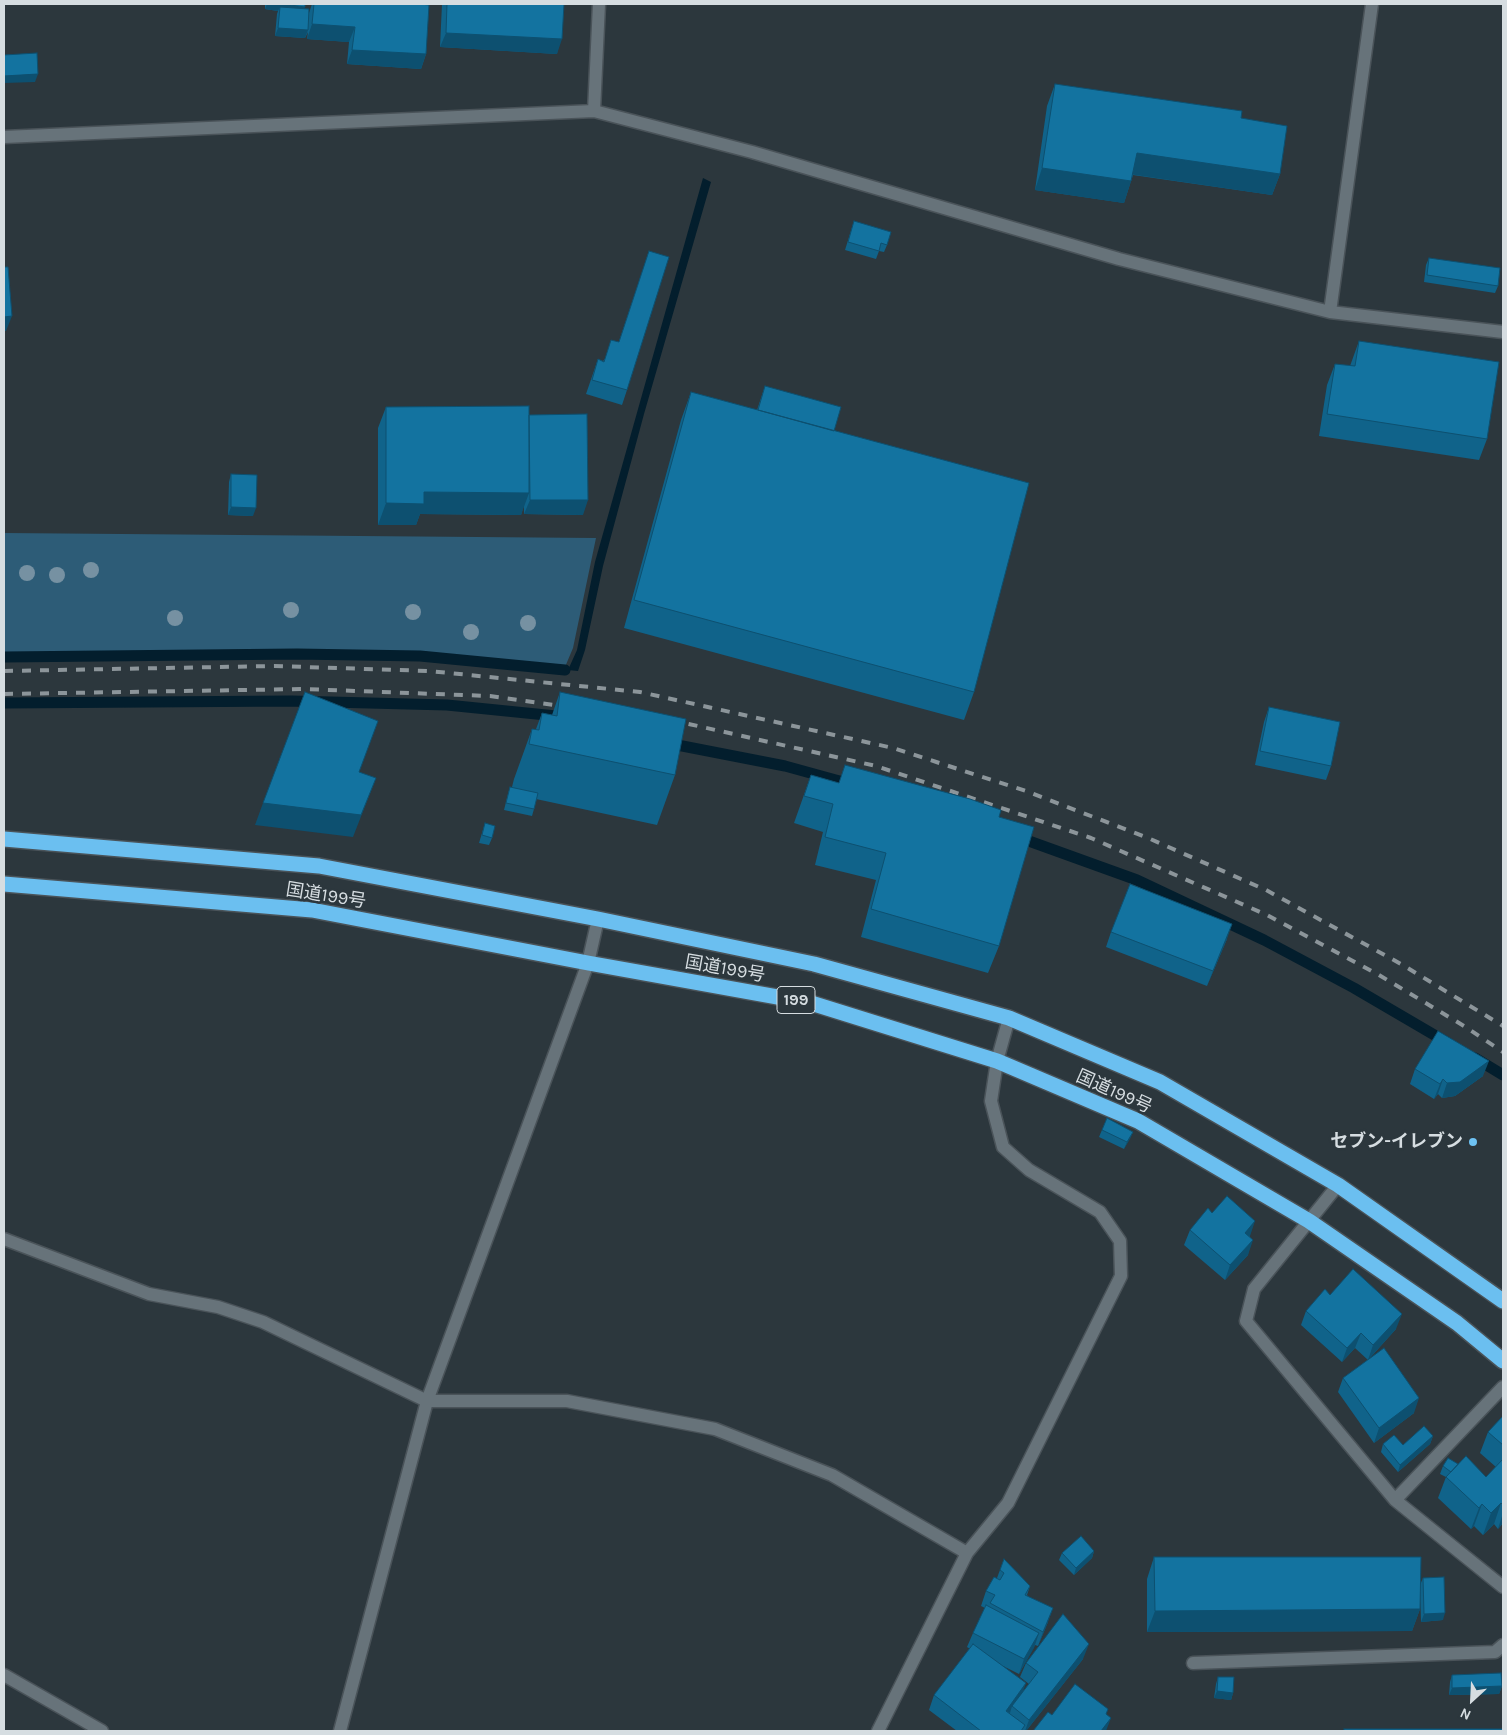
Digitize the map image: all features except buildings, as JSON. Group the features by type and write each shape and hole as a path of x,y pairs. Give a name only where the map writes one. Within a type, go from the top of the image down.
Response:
{"highway":[{"name":"国道199号","path":"4,839 319,866 598,919 814,964 1009,1018 1160,1082 1338,1185 1503,1301"},
{"name":"国道199号","path":"4,884 312,910 588,963 811,1003 997,1061 1138,1121 1309,1220 1457,1323 1503,1361"}],"street":[{"path":"594,111 599,4"},
{"path":"1330,312 1372,4"},
{"path":"4,137 594,111 752,152 1119,259 1330,312 1503,332"},
{"path":"340,1731 426,1401 588,963 598,919"},
{"path":"878,1731 967,1553 1008,1503 1121,1276 1120,1241 1100,1212 1029,1170 1003,1147 991,1101 997,1061 1009,1018"},
{"path":"1338,1185 1254,1289 1246,1321 1395,1500 1503,1587"},
{"path":"4,1239 149,1294 218,1307 263,1322 426,1401 567,1400 715,1429 832,1475 967,1553"},
{"path":"1395,1500 1503,1387"},
{"path":"1193,1663 1495,1652 1503,1645"},
{"path":"4,1675 102,1731"}],"shaded area":[{"path":"703,178 711,182 644,414 603,566 585,650 578,671 568,670 577,650 595,562"},
{"path":"4,533 596,538 573,648 565,667 420,653 293,649 4,653"}],"waterway":[{"path":"4,657 297,654 420,656 565,670"},
{"path":"4,703 292,701 447,705 556,716"},
{"path":"667,743 785,766 854,785"},
{"path":"1015,836 1137,880 1264,940 1354,988 1448,1043"},
{"path":"1475,1058 1503,1075"}],"railway":[{"path":"4,671 274,666 429,671 640,692 893,748 1026,791 1148,838 1266,890 1401,964 1503,1026"},
{"path":"4,694 303,689 490,696 569,707"},
{"path":"671,720 876,766 1091,838 1267,915 1379,975 1464,1026 1503,1052"}],"place":[{"name":"セブン-イレブン","path":"1473,1142"}]}
